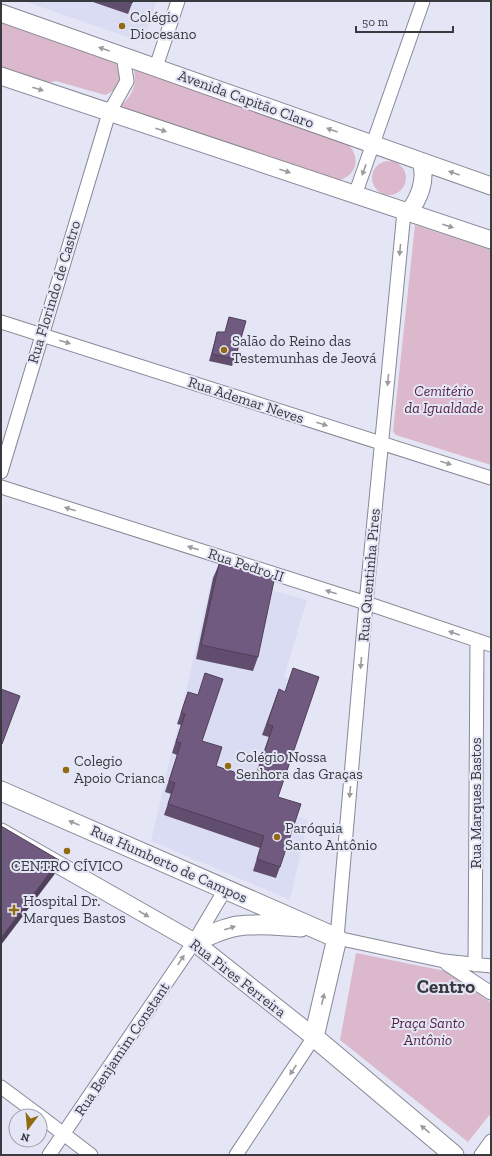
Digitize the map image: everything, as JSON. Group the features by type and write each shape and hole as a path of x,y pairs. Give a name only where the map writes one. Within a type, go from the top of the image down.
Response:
{"main road":[{"name":"Rua Humberto de Campos","path":"1,792 226,888 337,938"},
{"path":"194,942 211,934 237,926 313,927"},
{"path":"314,1037 337,938"},
{"name":"Rua Pires Ferreira","path":"314,1037 454,1155"}],"street":[{"path":"156,67 178,1"},
{"path":"355,195 423,1"},
{"name":"Avenida Capitão Claro","path":"1,13 491,186"},
{"name":"Rua Florindo de Castro","path":"1,472 109,113 127,81 123,56"},
{"path":"1,76 491,240"},
{"path":"406,212 415,204 423,180 424,171 421,162"},
{"name":"Rua Quentinha Pires","path":"337,938 366,603 406,212"},
{"name":"Rua Ademar Neves","path":"1,322 491,478"},
{"name":"Rua Pedro II","path":"1,487 366,603 491,645"},
{"name":"Rua Marques Bastos","path":"475,965 477,640"},
{"name":"Rua Pires Ferreira","path":"1,832 194,942 314,1037"},
{"name":"Rua Benjamim Constant","path":"49,1155 194,942 226,888"},
{"path":"337,938 444,961 491,966"},
{"path":"444,961 491,992"},
{"path":"236,1155 314,1037"},
{"path":"1,1087 29,1108"},
{"path":"48,1122 91,1155"},
{"path":"481,1155 491,1141"}],"shaded area":[{"name":"Colégio Diocesano","path":"24,1 157,1 142,42"},
{"name":"Colégio Nossa Senhora das Graças","path":"213,574 307,600 284,677 315,688 274,808 308,820 290,900 151,841"}],"green space":[{"path":"1,23 115,62 118,67 120,77 117,86 110,93 105,95 56,81 47,83 1,68"},
{"path":"134,69 349,145 355,157 356,162 354,168 348,176 336,181 118,107 130,96 135,81"},
{"path":"386,161 392,161 396,162 403,168 406,178 405,185 399,192 392,195 386,195 382,194 375,188 372,181 372,175 373,171 379,164"},
{"name":"Cemitério da Igualdade","path":"415,225 491,250 491,465 396,435 393,431"},
{"name":"Praça Santo Antônio","path":"356,953 450,972 491,1003 491,1113 468,1142 340,1040"}],"building":[{"name":"Salão do Reino das Testemunhas de Jeová","path":"229,317 246,321 235,359 212,354 217,332 225,332"},
{"path":"219,564 275,576 258,657 201,645"},
{"path":"293,668 319,677 278,797 301,804 280,867 257,859 264,836 168,804 175,783 169,781 181,743 176,742 185,714 181,713 188,692 198,695 205,673 223,679 202,741 222,747 216,766 255,779 273,726 267,724 279,689 285,692"},
{"path":"1,689 20,696 2,744 1,743"},
{"name":"Hospital Dr. Marques Bastos","path":"1,826 59,860 1,938"}],"place":[{"name":"Colégio Diocesano","path":"122,26"},
{"name":"Salão do Reino das Testemunhas de Jeová","path":"224,350"},
{"name":"Colégio Nossa Senhora das Graças","path":"228,766"},
{"name":"Colegio Apoio Crianca","path":"66,770"},
{"name":"Paróquia Santo Antônio","path":"277,837"},
{"name":"CENTRO CÍVICO","path":"67,851"},
{"name":"Hospital Dr. Marques Bastos","path":"14,910"}],"district":[{"name":"Centro","path":"446,986"}]}
